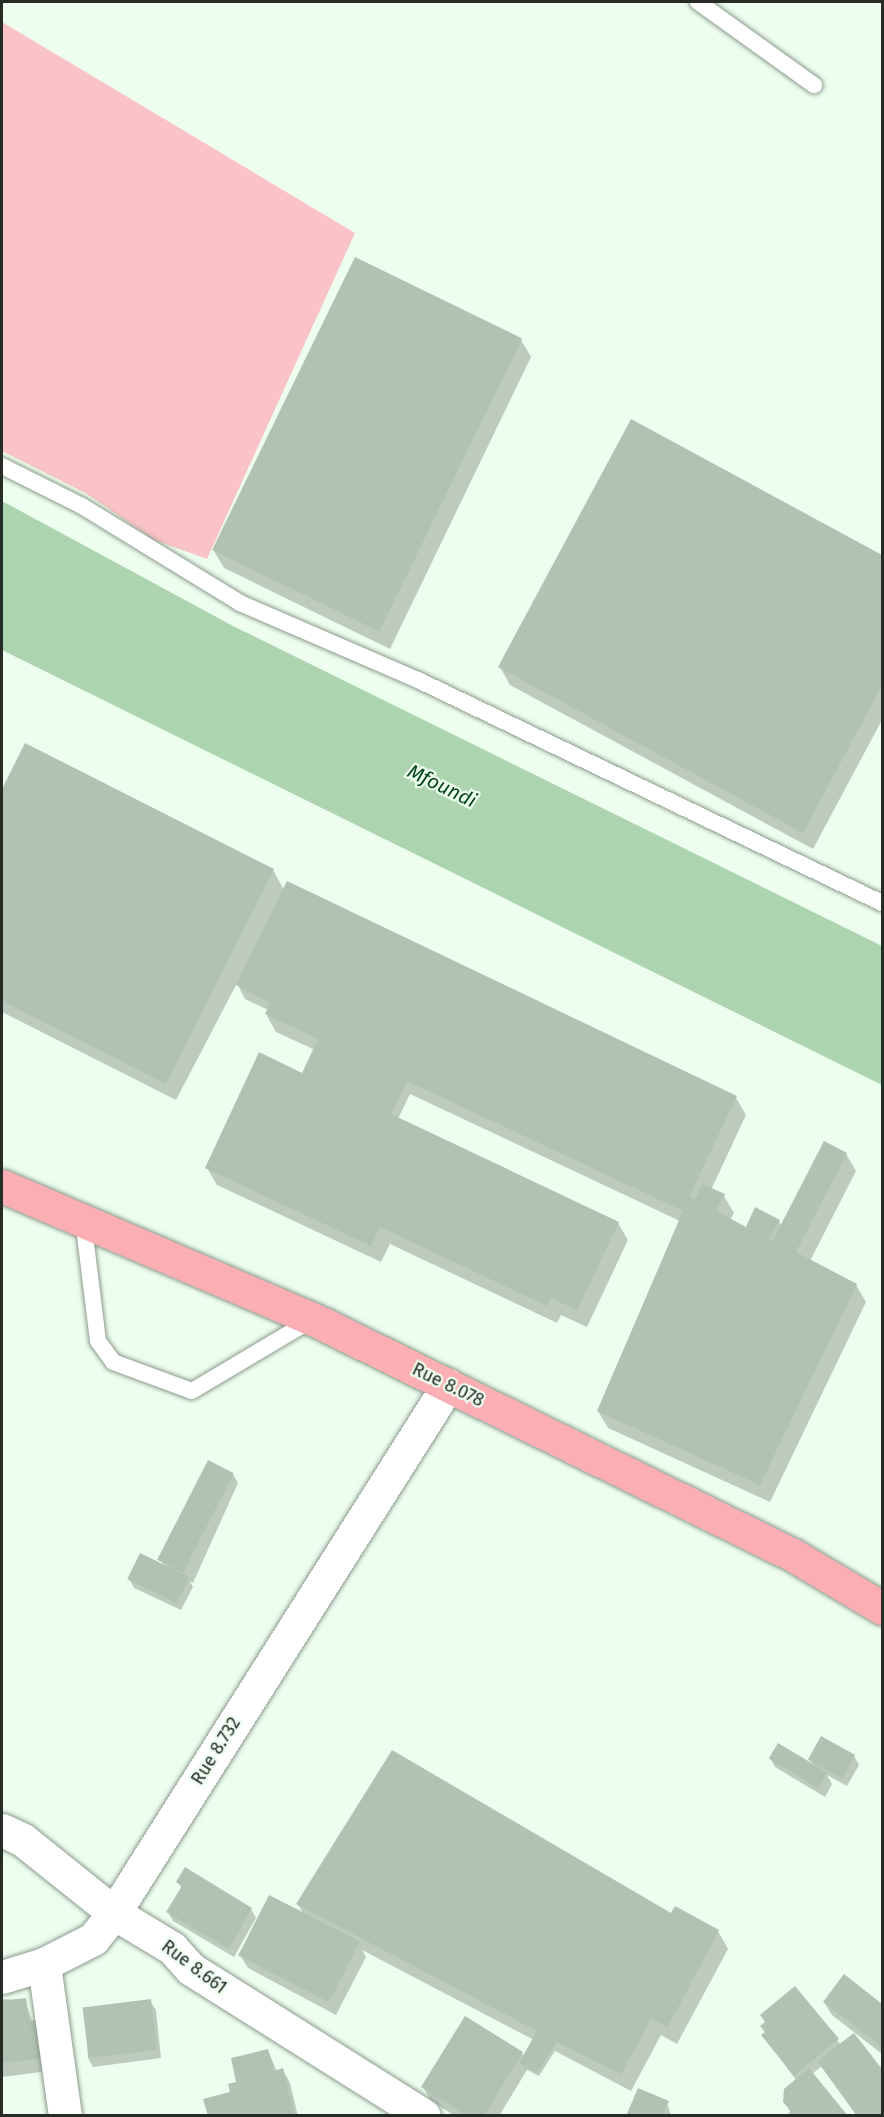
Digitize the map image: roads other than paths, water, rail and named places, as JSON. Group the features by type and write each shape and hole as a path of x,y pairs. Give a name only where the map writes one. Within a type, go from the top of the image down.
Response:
{"highway":[{"name":"Rue 8.078","path":"2,1186 313,1319 793,1555 882,1608"}],"street":[{"name":"Rue 8.732","path":"2,1977 44,1964 93,1939 114,1914 448,1386"},
{"name":"Rue 8.661","path":"2,1830 23,1840 114,1914 172,1948 191,1969 424,2115"},
{"path":"44,1964 65,2115"}],"lane":[{"path":"698,2 814,85"},
{"path":"2,466 82,506 240,603 418,680 882,903"},
{"path":"83,1219 98,1341 113,1362 192,1391 313,1319"}],"water":[{"name":"Mfoundi","path":"2,501 233,626 882,946 882,1085 2,650"}]}
